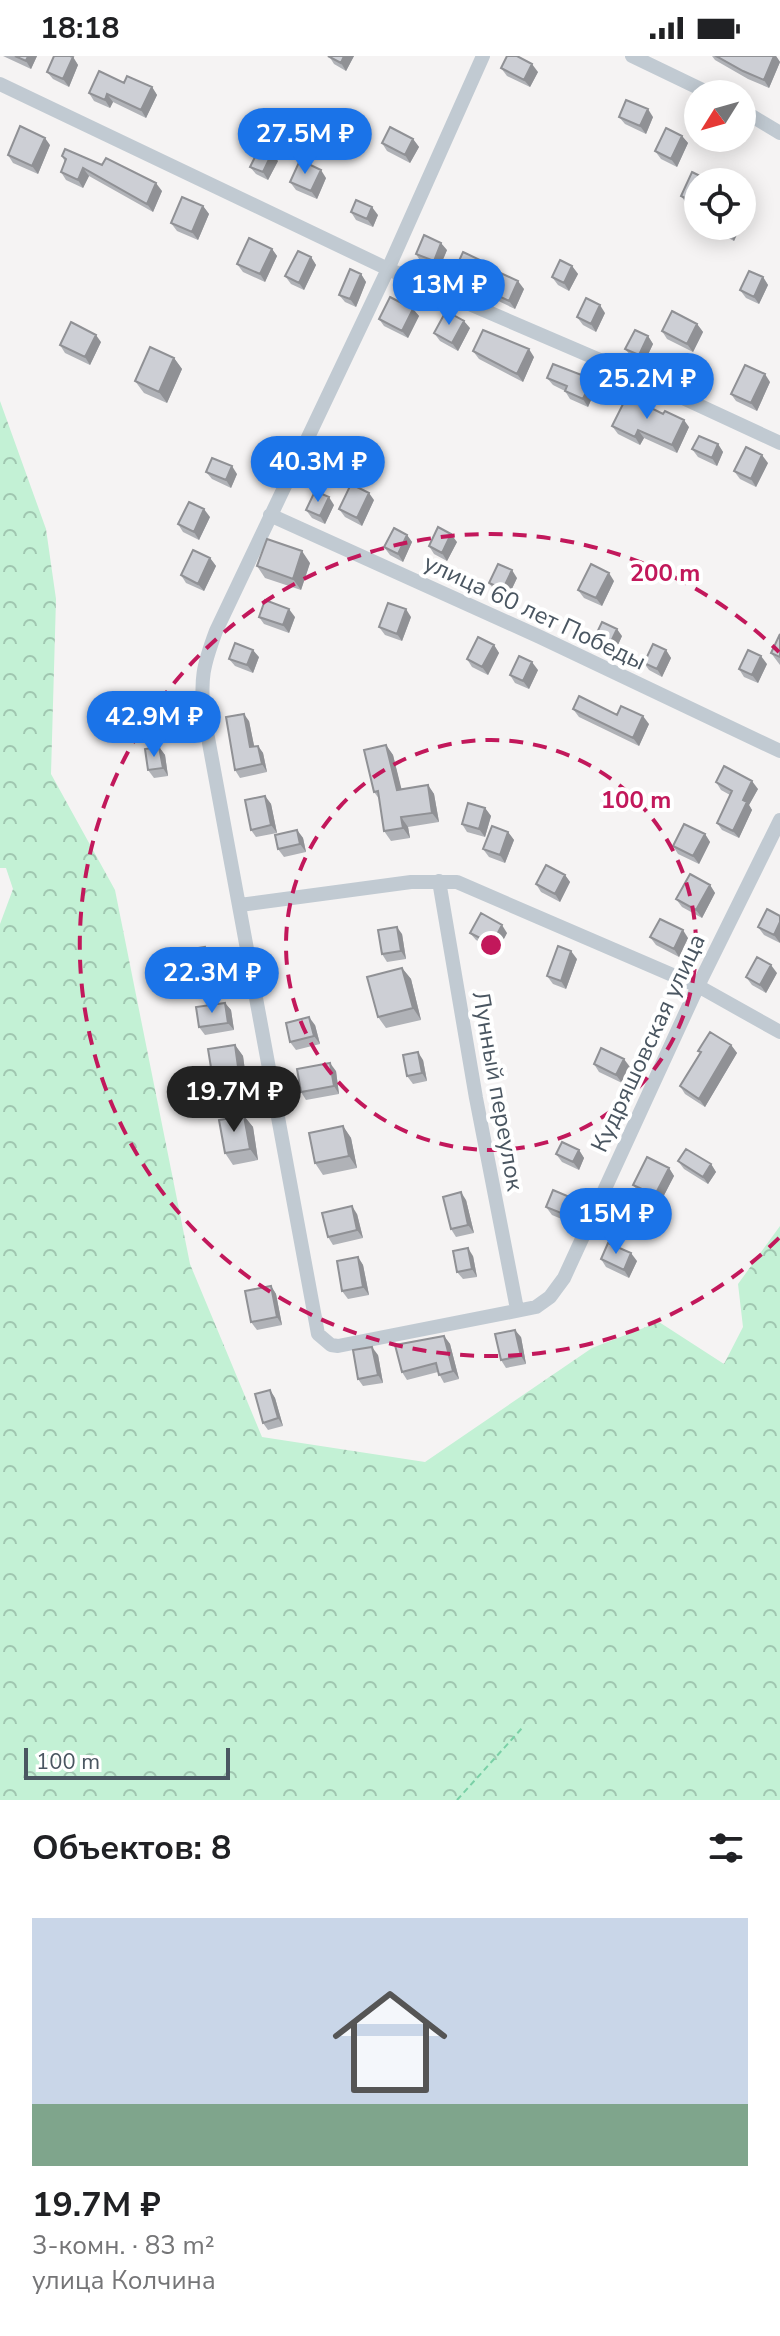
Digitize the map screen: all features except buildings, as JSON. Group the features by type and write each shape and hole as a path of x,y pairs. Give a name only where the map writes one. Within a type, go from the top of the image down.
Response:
{"street":[{"path":"483,56 388,269 270,515 204,662 200,684 204,716 240,905 411,882 457,882 698,986 780,1032"},
{"path":"632,56 684,81"},
{"path":"0,84 388,269 616,367 780,443"},
{"path":"756,118 780,133"},
{"name":"улица 60 лет Победы","path":"270,515 540,637 780,751"},
{"name":"Кудряшовская улица","path":"240,905 318,1334 331,1345 338,1346 536,1307 550,1297 564,1278 698,986 780,820"},
{"name":"Лунный переулок","path":"439,881 476,1098 517,1309"}],"path":[{"path":"457,1800 523,1727"}],"green space":[{"path":"0,401 46,529 56,599 51,774 115,890 190,1264 262,1437 425,1462 592,1348 659,1322 724,1364 743,1327 738,1284 780,1226 780,1800 0,1800 0,924 13,889 6,868 0,868"}]}
